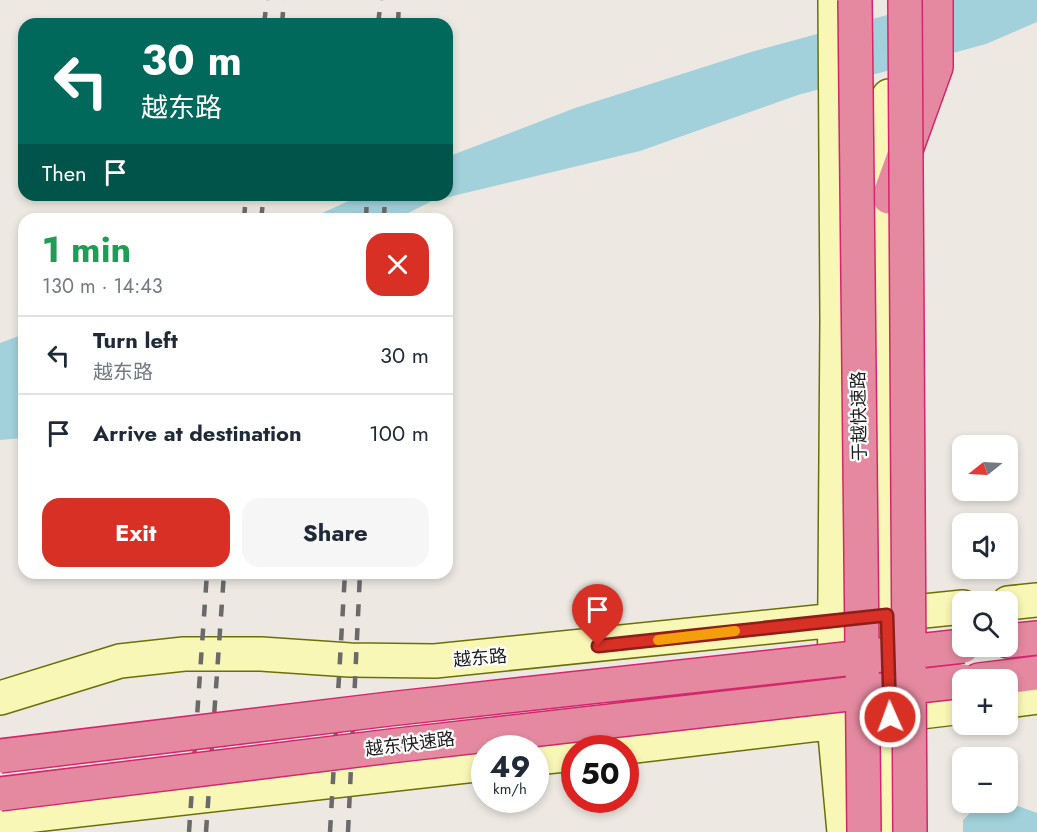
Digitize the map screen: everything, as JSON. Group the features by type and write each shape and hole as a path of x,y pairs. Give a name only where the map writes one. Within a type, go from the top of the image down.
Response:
{"highway":[{"name":"于越快速路","path":"855,0 864,832"},
{"path":"905,0 910,832"},
{"path":"889,197 936,67 936,0"},
{"path":"1018,640 1037,638"},
{"name":"越东快速路","path":"0,756 401,707 952,647"},
{"path":"1018,675 1037,673"},
{"name":"越东快速路","path":"0,794 399,745 952,682"}],"main road":[{"path":"835,0 836,621 834,724 844,832"},
{"path":"886,832 890,717 887,615 890,0"},
{"path":"1018,602 1037,600"},
{"name":"越东路","path":"0,698 120,662 184,654 261,654 350,660 435,661 952,608"},
{"path":"1018,700 1037,697"},
{"path":"639,746 952,709"},
{"path":"0,819 471,765"}],"water":[{"path":"942,0 1037,0 1037,22 986,44 798,95 640,151 453,196 453,155 575,108 751,52"},
{"path":"349,201 432,201 408,213 322,213"},
{"path":"18,336 18,438 0,440 0,343"},
{"path":"1018,806 1037,813 1037,832 963,832 963,820 970,813 1018,813"}],"railway":[{"path":"265,18 267,0"},
{"path":"282,18 284,0"},
{"path":"379,18 381,0"},
{"path":"398,18 399,0"},
{"path":"244,213 246,201"},
{"path":"262,213 263,201"},
{"path":"366,213 367,201"},
{"path":"384,213 385,201"},
{"path":"189,832 207,579"},
{"path":"206,832 224,579"},
{"path":"330,832 345,579"},
{"path":"348,832 360,579"}],"slow traffic":[{"path":"658,640 735,631"}],"route":[{"path":"598,646 887,615 890,717"}]}
